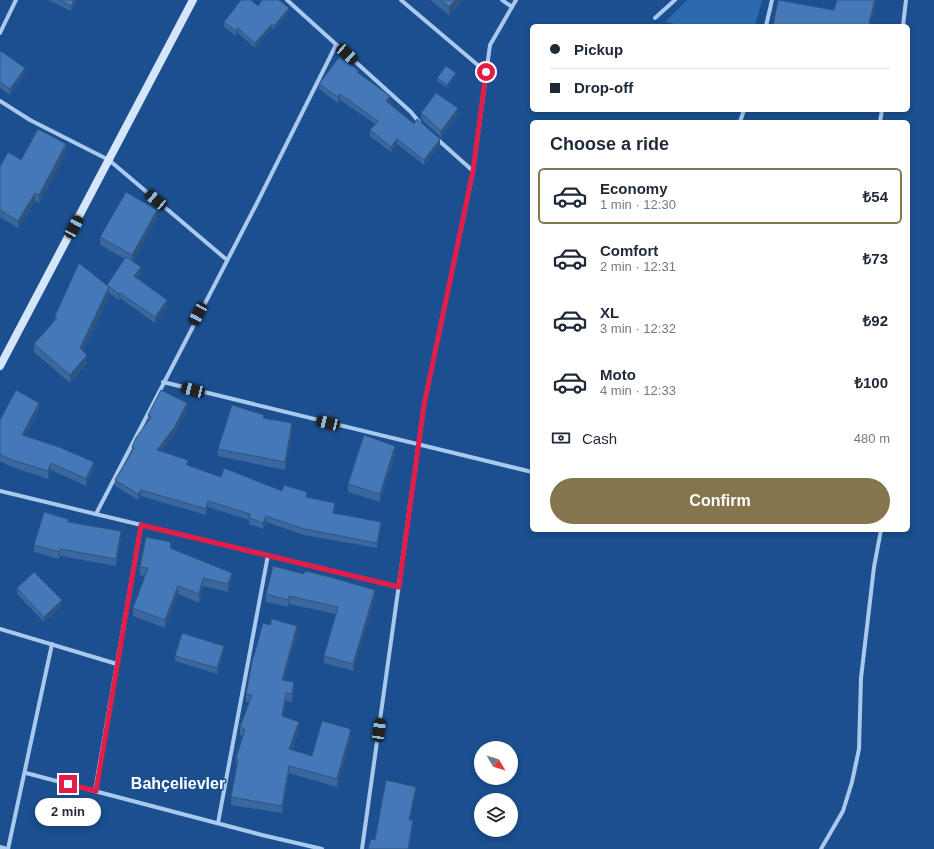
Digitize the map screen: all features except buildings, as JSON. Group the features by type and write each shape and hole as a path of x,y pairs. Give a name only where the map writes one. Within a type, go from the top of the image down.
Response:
{"street":[{"path":"0,33 16,0"},
{"path":"1,363 193,0"},
{"path":"288,0 426,128"},
{"path":"401,0 486,72"},
{"path":"502,0 512,7"},
{"path":"362,849 424,405 473,171 490,45 516,0"},
{"path":"655,18 675,0"},
{"path":"766,24 772,0"},
{"path":"903,24 906,0"},
{"path":"96,514 336,45"},
{"path":"0,102 30,120 109,160 227,260"},
{"path":"432,134 473,171"},
{"path":"163,382 418,446 530,472"},
{"path":"0,491 399,587"},
{"path":"96,791 141,525"},
{"path":"821,849 843,811 859,749 861,678 874,567 881,532"},
{"path":"218,823 268,555"},
{"path":"0,629 117,664"},
{"path":"0,847 8,849 26,772 52,644"},
{"path":"26,772 322,849"}],"shaded area":[{"path":"687,0 762,0 756,24 675,24 665,22"}],"district":[{"name":"Bahçelievler","path":"178,783"}],"route":[{"path":"68,784 96,791 141,525 399,587 424,405 473,171 486,72"}]}
